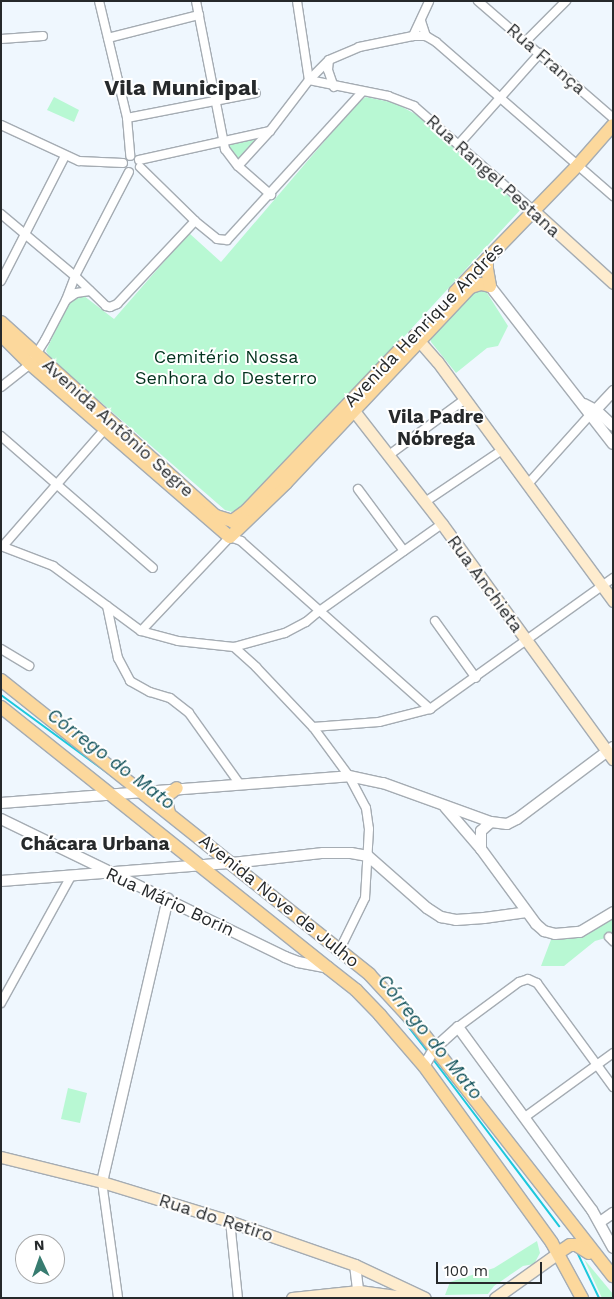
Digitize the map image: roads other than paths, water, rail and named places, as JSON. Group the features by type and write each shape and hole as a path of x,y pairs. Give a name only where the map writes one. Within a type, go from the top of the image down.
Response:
{"main road":[{"name":"Avenida Henrique Andrés","path":"235,539 236,524 247,510 281,481 354,411 417,337 613,125"},
{"name":"Rua Rangel Pestana","path":"534,211 613,283"},
{"path":"488,259 487,269 490,286"},
{"name":"Avenida Henrique Andrés","path":"281,481 366,384 471,288 481,284 490,286"},
{"name":"Avenida Antônio Segre","path":"1,322 33,359 104,429 235,539"},
{"name":"Avenida Antônio Segre","path":"1,335 33,359 216,516 236,524"},
{"path":"417,337 613,600"},
{"path":"354,411 353,405 366,384"},
{"name":"Rua Anchieta","path":"354,411 442,524 526,640 611,752"},
{"name":"Avenida Nove de Julho","path":"1,680 138,792 169,813 340,949 373,978 431,1056 612,1275"},
{"name":"Avenida Nove de Julho","path":"1,707 356,990 380,1015 431,1056 558,1253 582,1298"},
{"path":"169,813 166,800 177,788"},
{"name":"Rua do Retiro","path":"1,1156 102,1182 230,1221 355,1264 425,1298"},
{"path":"497,1297 570,1245 581,1246 612,1275"},
{"path":"292,1298 359,1294 410,1298"}],"street":[{"path":"99,1 127,118 130,156 124,163"},
{"path":"196,1 223,142 229,157 271,194"},
{"path":"296,1 310,80"},
{"path":"413,36 429,1"},
{"path":"526,41 566,1"},
{"name":"Rua França","path":"481,2 613,118"},
{"path":"108,38 199,15"},
{"path":"421,21 426,36"},
{"path":"1,39 43,36"},
{"path":"238,166 270,131 328,60 360,47 413,36 426,36 436,42 613,196"},
{"path":"459,144 540,53"},
{"path":"328,60 328,70 334,87"},
{"name":"Rua Rangel Pestana","path":"310,80 334,87 395,98 414,106 534,211"},
{"path":"130,156 140,163 195,221 217,239 227,240 231,238 362,92"},
{"path":"127,118 256,93"},
{"path":"1,136 3,126 79,161 124,163"},
{"path":"129,172 134,172 140,163 270,131"},
{"path":"1,281 65,156"},
{"path":"124,163 129,172"},
{"path":"1,387 33,359 66,300 75,276 129,172"},
{"path":"1,214 26,233 106,306 117,304 195,221"},
{"path":"490,286 584,404 593,413 613,426"},
{"path":"66,300 76,293 90,291"},
{"path":"528,484 613,391"},
{"path":"389,455 464,400"},
{"path":"593,413 613,444"},
{"path":"104,429 2,546 53,566 141,631 178,641 234,647 285,633 306,622 442,524"},
{"path":"1,436 153,568"},
{"path":"425,502 502,450"},
{"path":"358,488 404,551"},
{"path":"235,539 430,709"},
{"name":"Avenida Henrique Andrés","path":"141,631 235,539"},
{"path":"313,727 379,722 430,709 476,678 613,578"},
{"path":"107,606 118,658 130,680 150,692 170,698 189,713 240,784"},
{"path":"434,620 476,678"},
{"path":"234,647 256,667 313,727 349,776 366,808 369,829 365,898 340,949"},
{"path":"1,649 29,666"},
{"path":"1,803 349,776 383,783 445,807 491,822 507,824 517,819 611,752"},
{"path":"445,807 481,849 536,924 544,931 567,934 580,932 613,912"},
{"name":"Rua Mário Borin","path":"1,819 108,873 168,899 285,957 298,962 328,968"},
{"path":"481,849 481,831 491,822"},
{"path":"1,881 351,852 368,856 427,908 441,917 456,920 527,912"},
{"path":"2,1002 71,876"},
{"path":"118,1298 102,1182 168,899"},
{"path":"285,957 297,944"},
{"path":"431,1056 458,1027 519,982 528,979 536,983 613,1087"},
{"path":"458,1027 600,1222 613,1248"},
{"path":"525,1118 613,1053"},
{"path":"600,1222 613,1212"},
{"path":"230,1221 238,1298"},
{"path":"355,1264 359,1294"}],"waterway":[{"name":"Córrego do Mato","path":"1,695 117,780"},
{"name":"Córrego do Mato","path":"400,1016 428,1052"},
{"name":"Córrego do Mato","path":"432,1058 559,1226"},
{"name":"Córrego do Mato","path":"577,1252 599,1298"}],"district":[{"name":"Vila Municipal","path":"181,88"},
{"name":"Vila Padre Nóbrega","path":"436,428"},
{"name":"Chácara Urbana","path":"95,844"}],"park label":[{"name":"Cemitério Nossa Senhora do Desterro","path":"226,368"}]}
